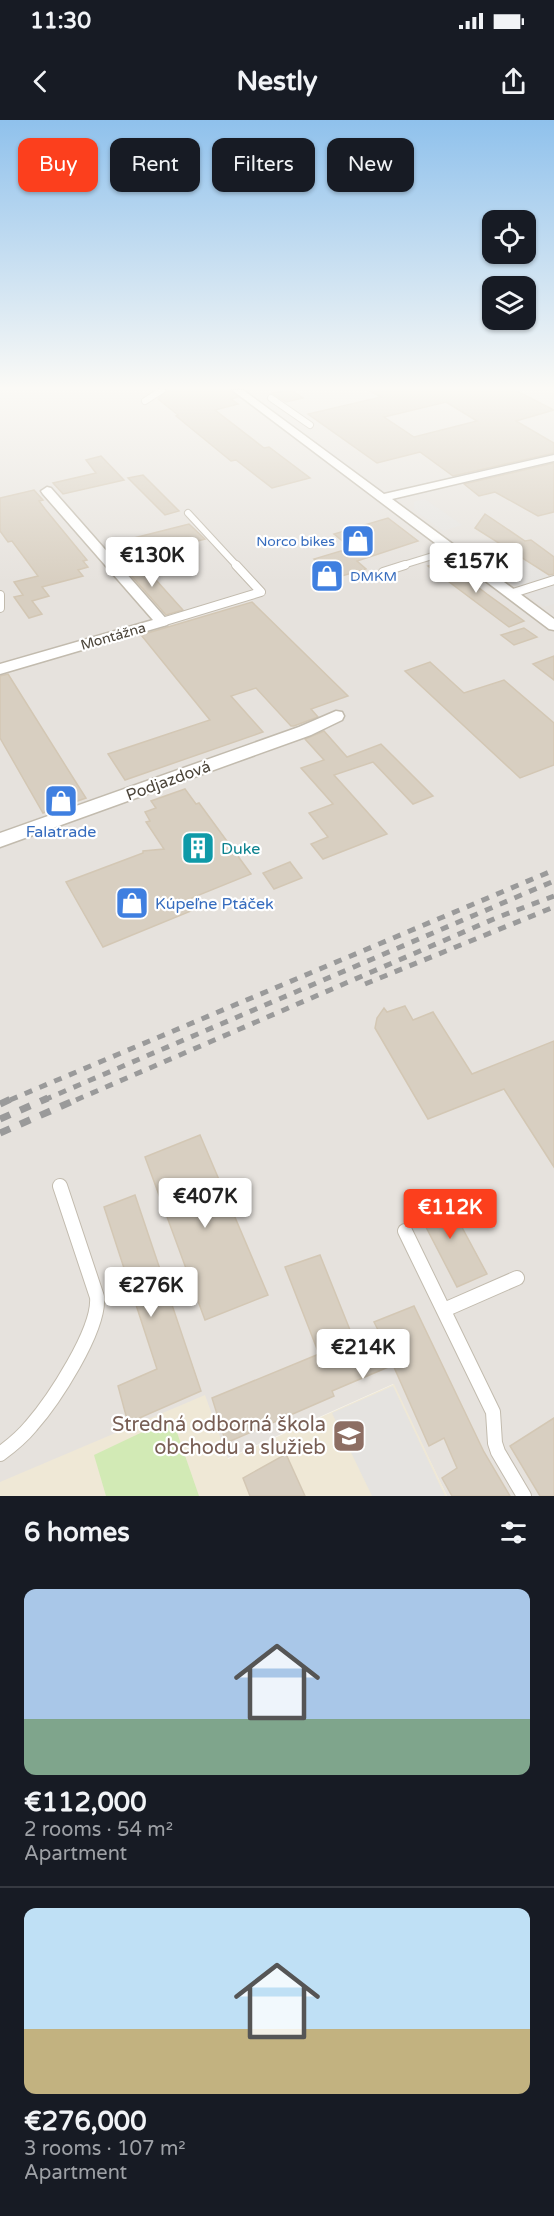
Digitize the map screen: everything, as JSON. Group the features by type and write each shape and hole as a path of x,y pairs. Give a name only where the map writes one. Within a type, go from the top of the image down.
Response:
{"street":[{"path":"323,454 554,626"},
{"path":"382,498 554,458"},
{"name":"Montážna","path":"0,669 162,622 47,491"},
{"name":"Podjazdová","path":"0,840 305,731 336,716"}],"lane":[{"path":"162,622 261,592 188,513"},
{"path":"383,572 452,550"},
{"path":"510,594 554,580"},
{"path":"0,595 0,608"},
{"path":"0,1454 28,1430 45,1408 92,1328 96,1317 98,1307 95,1286 60,1186"},
{"path":"405,1231 493,1412 495,1443 498,1452 524,1496"},
{"path":"444,1310 517,1278"}],"shaded area":[{"path":"0,454 554,454 554,1496 447,1496 393,1384 228,1458 0,1485"},
{"path":"425,499 462,525 443,531 414,510 414,502"},
{"path":"527,561 549,577 519,586 514,585 495,571"},
{"path":"554,584 554,604 544,607 527,595"},
{"name":"Stredná odborná škola obchodu a služieb","path":"394,1384 447,1496 0,1496 0,1482 205,1395 228,1459"},
{"path":"393,1386 445,1496 372,1496 332,1413"}],"green space":[{"path":"172,1418 199,1496 106,1496 94,1455"}],"building":[{"path":"223,454 279,454 310,478 272,488 236,460 231,461"},
{"path":"365,454 411,454 377,463"},
{"path":"423,454 549,454 453,476"},
{"path":"101,456 124,480 63,494 53,483 96,473 86,460"},
{"path":"554,463 554,512 538,516 495,492 479,496 464,484"},
{"path":"143,475 179,511 165,515 128,478"},
{"path":"34,490 43,500 39,501 45,509 87,560 83,561 88,567 78,570 83,576 42,587 49,596 32,601 42,614 29,618 14,597 23,595 14,582 38,576 12,541 8,542 0,531 0,498"},
{"path":"485,514 525,541 531,540 554,557 554,574 549,575 475,528"},
{"path":"388,518 418,541 357,561 366,569 335,578 314,559 351,548 334,534"},
{"path":"189,524 205,539 141,556 126,540"},
{"path":"138,560 183,610 166,615 122,565"},
{"path":"444,561 524,621 509,627 428,566"},
{"path":"252,602 348,696 311,709 318,717 291,726 256,688 231,696 263,732 125,780 108,754 210,720 141,635"},
{"path":"524,628 537,637 514,645 501,635"},
{"path":"554,656 554,680 533,664"},
{"path":"430,662 464,693 504,680 554,723 554,765 520,778 405,671"},
{"path":"8,674 86,798 43,813 0,738 0,676"},
{"path":"324,731 347,757 381,744 433,796 413,804 373,762 334,775 387,834 323,859 311,844 328,837 309,813 333,804 301,768 324,760 305,739"},
{"path":"185,789 196,804 199,803 251,874 184,901 191,911 103,947 66,882 143,853 143,851 164,849 146,822 150,821 145,812 156,808 151,801"},
{"path":"290,862 302,878 274,889 263,873"},
{"path":"405,1006 413,1020 433,1012 472,1074 554,1041 554,1167 504,1089 428,1119 375,1028 377,1018 384,1008 387,1012"},
{"path":"200,1135 268,1295 205,1320 145,1157"},
{"path":"443,1192 487,1274 457,1287 414,1204"},
{"path":"135,1195 201,1391 128,1423 118,1386 157,1369 104,1207"},
{"path":"320,1255 354,1340 378,1330 374,1322 414,1306 484,1452 510,1496 452,1496 442,1478 457,1468 444,1438 429,1446 393,1365 332,1391 334,1396 226,1443 212,1398 319,1354 285,1267"},
{"path":"554,1418 554,1496 540,1496 510,1446"},
{"path":"286,1454 305,1496 250,1496 243,1478"}],"railway":[{"path":"10,1100 554,870"},
{"path":"44,1100 554,881"},
{"path":"76,1100 496,918 554,896"},
{"path":"365,984 554,907"},
{"path":"0,1104 13,1098"},
{"path":"0,1119 48,1098"},
{"path":"0,1133 80,1098"}],"place":[{"name":"Norco bikes","path":"358,541"},
{"name":"DMKM","path":"327,576"},
{"name":"Falatrade","path":"61,801"},
{"name":"Duke","path":"198,848"},
{"name":"Kúpeľne Ptáček","path":"132,903"},
{"name":"Stredná odborná škola obchodu a služieb","path":"349,1436"}]}
